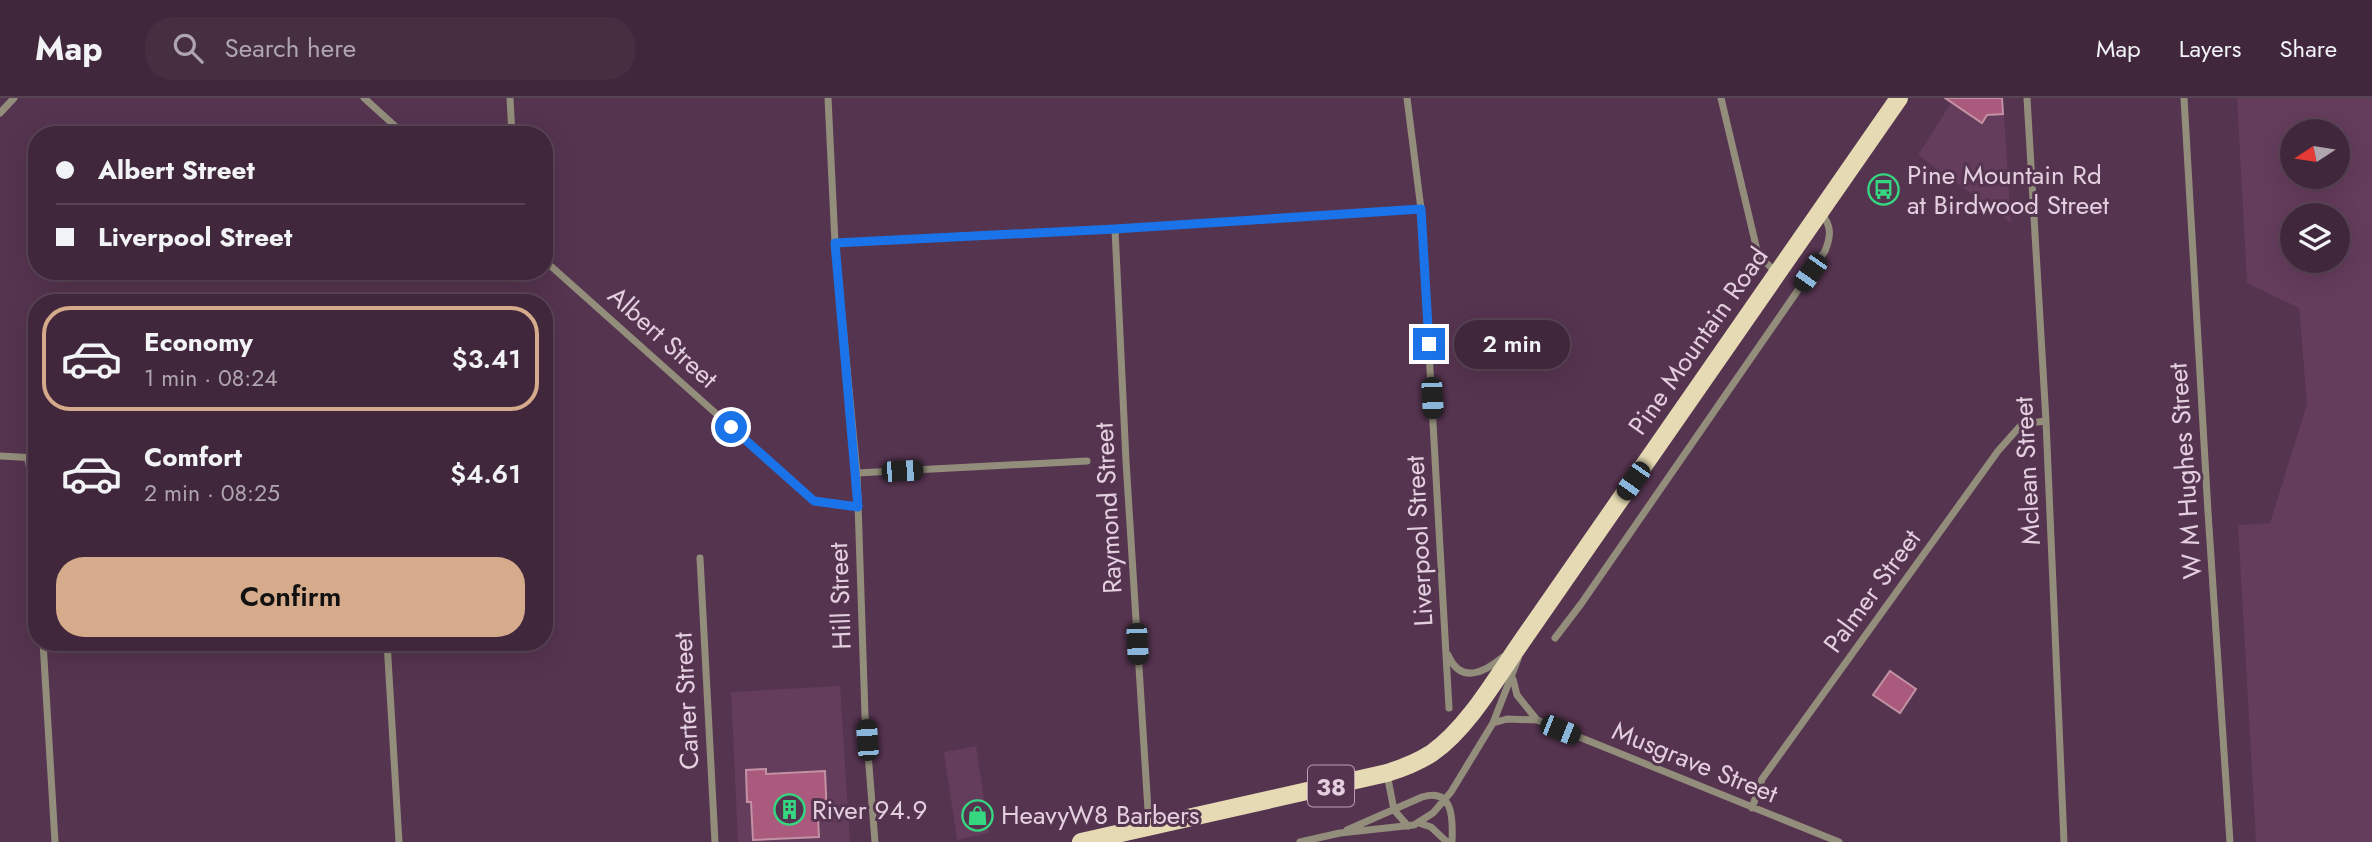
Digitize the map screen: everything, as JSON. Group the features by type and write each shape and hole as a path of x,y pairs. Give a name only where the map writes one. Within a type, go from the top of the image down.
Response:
{"main road":[{"name":"Pine Mountain Road","path":"1082,842 1387,773 1426,757 1443,743 1480,699 1524,638 1899,98"}],"street":[{"path":"0,113 14,98"},
{"path":"364,98 395,126"},
{"path":"510,98 512,126"},
{"name":"Hill Street","path":"828,98 835,243 857,473 865,715 875,842"},
{"name":"Liverpool Street","path":"1407,98 1421,209 1448,708"},
{"path":"1721,98 1757,250 1776,273"},
{"name":"Mclean Street","path":"2026,98 2046,421 2064,842"},
{"name":"W M Hughes Street","path":"2184,98 2207,498 2231,842"},
{"path":"835,243 1115,229 1421,209"},
{"name":"Pine Mountain Road","path":"1555,638 1825,251 1831,230 1819,212"},
{"name":"Raymond Street","path":"1115,229 1126,461 1149,827"},
{"name":"Albert Street","path":"553,268 814,501 858,507"},
{"name":"Palmer Street","path":"1752,808 1762,779 1998,451 2022,424 2046,421"},
{"path":"0,456 28,458"},
{"path":"857,473 1087,461"},
{"name":"Carter Street","path":"700,558 715,842"},
{"name":"Liverpool Street","path":"1446,648 1449,658 1457,668 1468,673 1477,673 1491,667 1524,638"},
{"name":"Pine Mountain Road","path":"1300,842 1340,833 1408,826 1419,823 1433,813 1493,723 1524,638"},
{"path":"44,651 55,842"},
{"path":"388,651 399,842"},
{"path":"1512,675 1517,695 1536,720"},
{"name":"Musgrave Street","path":"1493,723 1507,719 1536,720 1839,842"},
{"path":"1387,773 1394,810 1408,826"},
{"name":"Pine Mountain Road","path":"1340,833 1428,795 1444,800"},
{"path":"1444,800 1452,812 1450,842"},
{"path":"1419,823 1431,827 1450,842"}],"shaded area":[{"path":"1954,98 2003,98 2011,223 1918,155"},
{"path":"2237,98 2372,98 2372,842 2256,842 2238,525 2270,523 2307,404 2299,308 2247,283"},
{"path":"840,686 850,842 738,842 731,692"},
{"path":"976,746 989,833 957,840 944,752"}],"building":[{"path":"1945,98 2002,98 2003,114 1987,115 1982,123"},
{"path":"1890,671 1916,689 1900,713 1873,695"},
{"name":"River 94.9","path":"766,769 766,774 825,771 827,817 818,818 819,837 753,840 751,802 747,802 746,770"}],"place":[{"name":"Pine Mountain Rd at Birdwood Street","path":"1884,190"},
{"name":"River 94.9","path":"789,810"},
{"name":"HeavyW8 Barbers","path":"978,815"}],"route":[{"path":"731,427 814,501 858,507 835,243 1115,229 1421,209 1429,344"}]}
